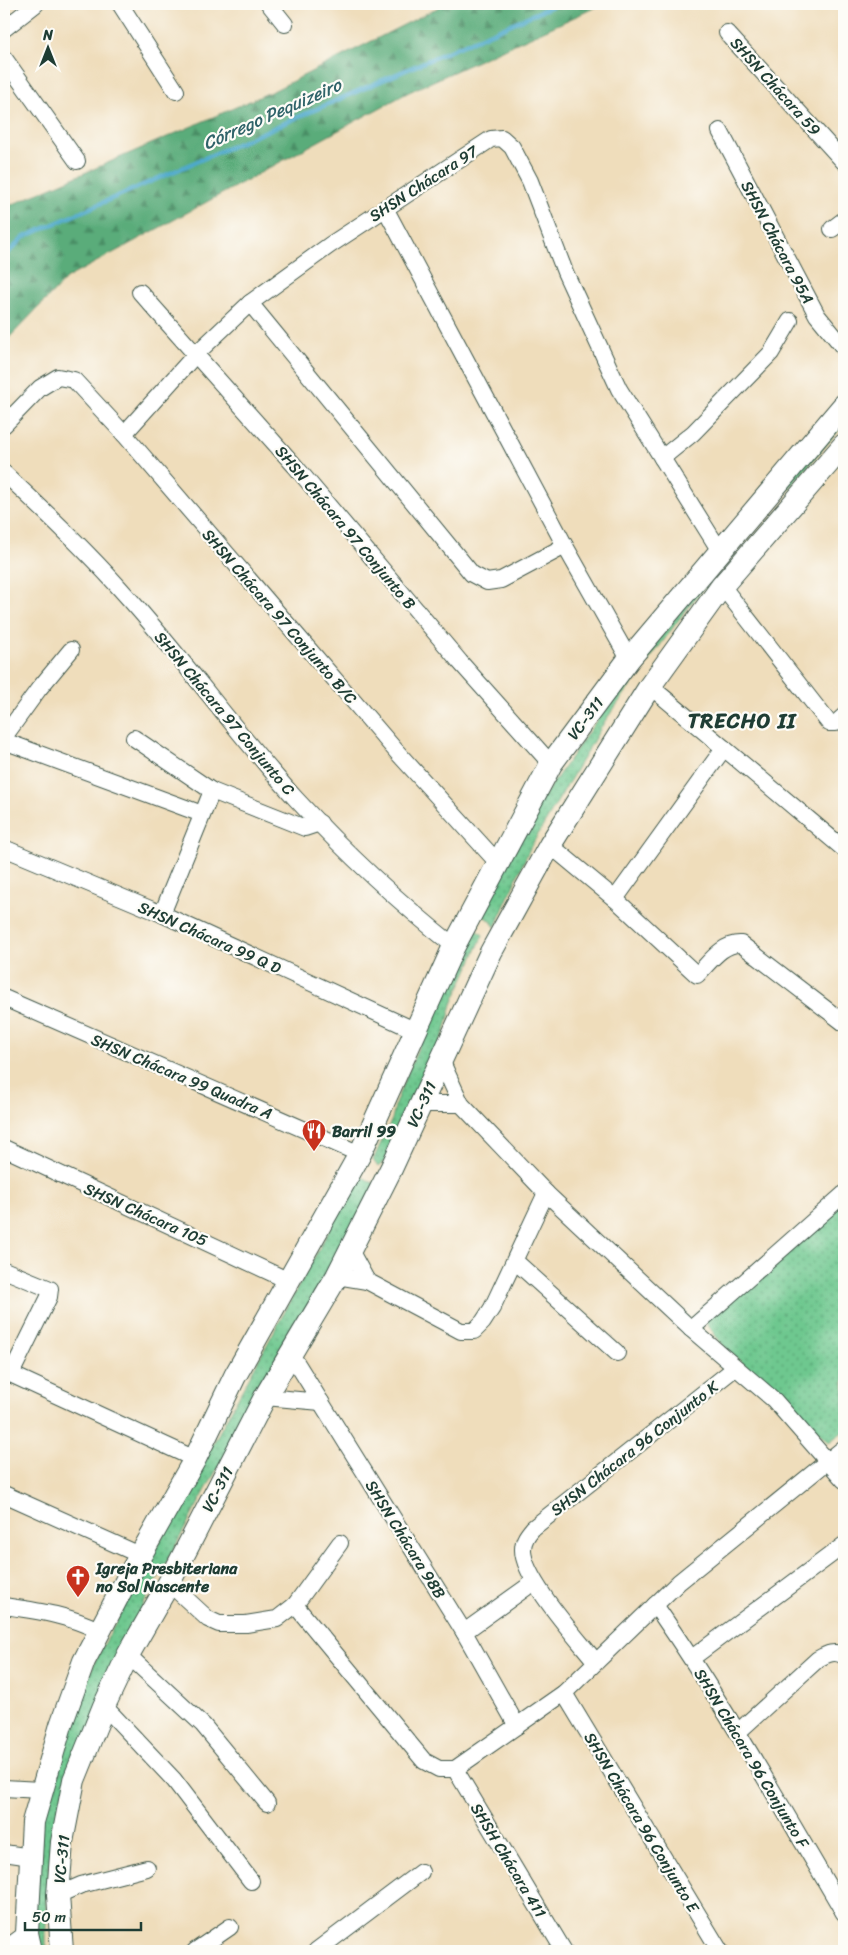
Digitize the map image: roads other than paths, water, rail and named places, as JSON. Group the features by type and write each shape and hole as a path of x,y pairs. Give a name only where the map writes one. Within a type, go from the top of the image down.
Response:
{"main road":[{"name":"VC-311","path":"29,1942 33,1822 40,1790 81,1670 140,1555 195,1459 235,1376 360,1154 396,1077 414,1030 459,937 498,863 551,764 629,660 844,405"},
{"name":"VC-311","path":"62,1951 58,1895 62,1842 74,1780 104,1706 128,1655 169,1583 265,1397 337,1276 421,1104 490,952 550,845 650,686 722,586 844,445"},
{"path":"459,937 476,924 487,929 492,940 490,952"},
{"path":"360,1154 366,1172 375,1178 390,1169"},
{"path":"165,1512 175,1501 192,1500 196,1506 188,1544"}],"street":[{"path":"4,27 36,4"},
{"path":"120,4 176,90"},
{"path":"269,4 284,24"},
{"name":"SHSN Chácara 59","path":"727,33 844,162"},
{"path":"4,58 77,161"},
{"name":"SHSN Chácara 95A","path":"720,131 817,315 844,348"},
{"name":"SHSN Chácara 97","path":"124,434 196,354 250,303 385,208 491,140 502,138 508,141 530,182 565,272 619,388 720,551"},
{"path":"385,208 565,546 629,660"},
{"name":"SHSN Chácara 97 Conjunto B","path":"140,292 295,466 460,662 551,764"},
{"path":"250,303 472,574 487,582 502,580 565,546"},
{"path":"662,458 693,433 770,353 790,321"},
{"name":"SHSN Chácara 97 Conjunto B/C","path":"4,425 40,388 58,377 74,380 124,434 397,752 498,863"},
{"name":"SHSN Chácara 97 Conjunto C","path":"4,473 124,593 240,736 372,877 459,937"},
{"path":"722,586 829,723 836,723 844,716"},
{"path":"71,650 38,690 4,739 202,814"},
{"path":"650,686 844,849"},
{"path":"134,738 212,791 305,828 320,823"},
{"path":"615,899 724,748"},
{"path":"162,914 212,791"},
{"path":"550,845 615,899 697,975 724,948 731,944 741,944 844,1023"},
{"name":"SHSN Chácara 99 Q D","path":"4,848 162,914 414,1030"},
{"name":"SHSN Chácara 99 Quadra A","path":"4,998 360,1154"},
{"path":"444,1053 461,1104 546,1193 691,1329 774,1400 844,1480"},
{"path":"421,1104 461,1104"},
{"name":"SHSN Chácara 105","path":"4,1148 289,1281"},
{"path":"337,1276 367,1281 461,1331 474,1331 483,1322 492,1308 546,1193"},
{"path":"691,1329 844,1194"},
{"path":"350,1250 367,1281"},
{"path":"515,1261 617,1353"},
{"path":"4,1270 50,1289 49,1297 7,1373 195,1459"},
{"name":"SHSN Chácara 98B","path":"291,1354 464,1632 517,1726"},
{"name":"SHSN Chácara 96 Conjunto K","path":"534,1582 523,1554 523,1546 533,1528 735,1368"},
{"path":"265,1397 322,1402"},
{"path":"295,1605 424,1760 431,1766 439,1769 455,1769 564,1692 678,1582 844,1448"},
{"path":"4,1494 140,1555"},
{"path":"169,1583 208,1619 219,1624 246,1624 277,1619 295,1605 340,1543"},
{"path":"692,1658 844,1545"},
{"path":"464,1632 534,1582 596,1662"},
{"path":"4,1606 51,1612 83,1622 100,1631"},
{"name":"SHSN Chácara 96 Conjunto F","path":"655,1606 692,1658 738,1732 844,1913"},
{"path":"738,1732 818,1659 832,1653 844,1656"},
{"path":"128,1655 203,1725 267,1803"},
{"name":"SHSN Chácara 96 Conjunto E","path":"564,1692 720,1951"},
{"path":"104,1706 174,1780 251,1881"},
{"name":"SHSH Chácara 411","path":"455,1769 564,1951"},
{"path":"4,1788 40,1790"},
{"path":"4,1853 31,1857"},
{"path":"58,1895 81,1885 147,1868"},
{"path":"60,1870 81,1885"},
{"path":"316,1951 421,1872"},
{"path":"195,1951 230,1927"},
{"path":"4,1950 29,1942"}],"waterway":[{"name":"Córrego Pequizeiro","path":"4,257 24,237 557,4"}],"place":[{"name":"Barril 99","path":"314,1152"},
{"name":"Igreja Presbiteriana no Sol Nascente","path":"78,1598"}],"district":[{"name":"TRECHO II","path":"742,721"}]}
